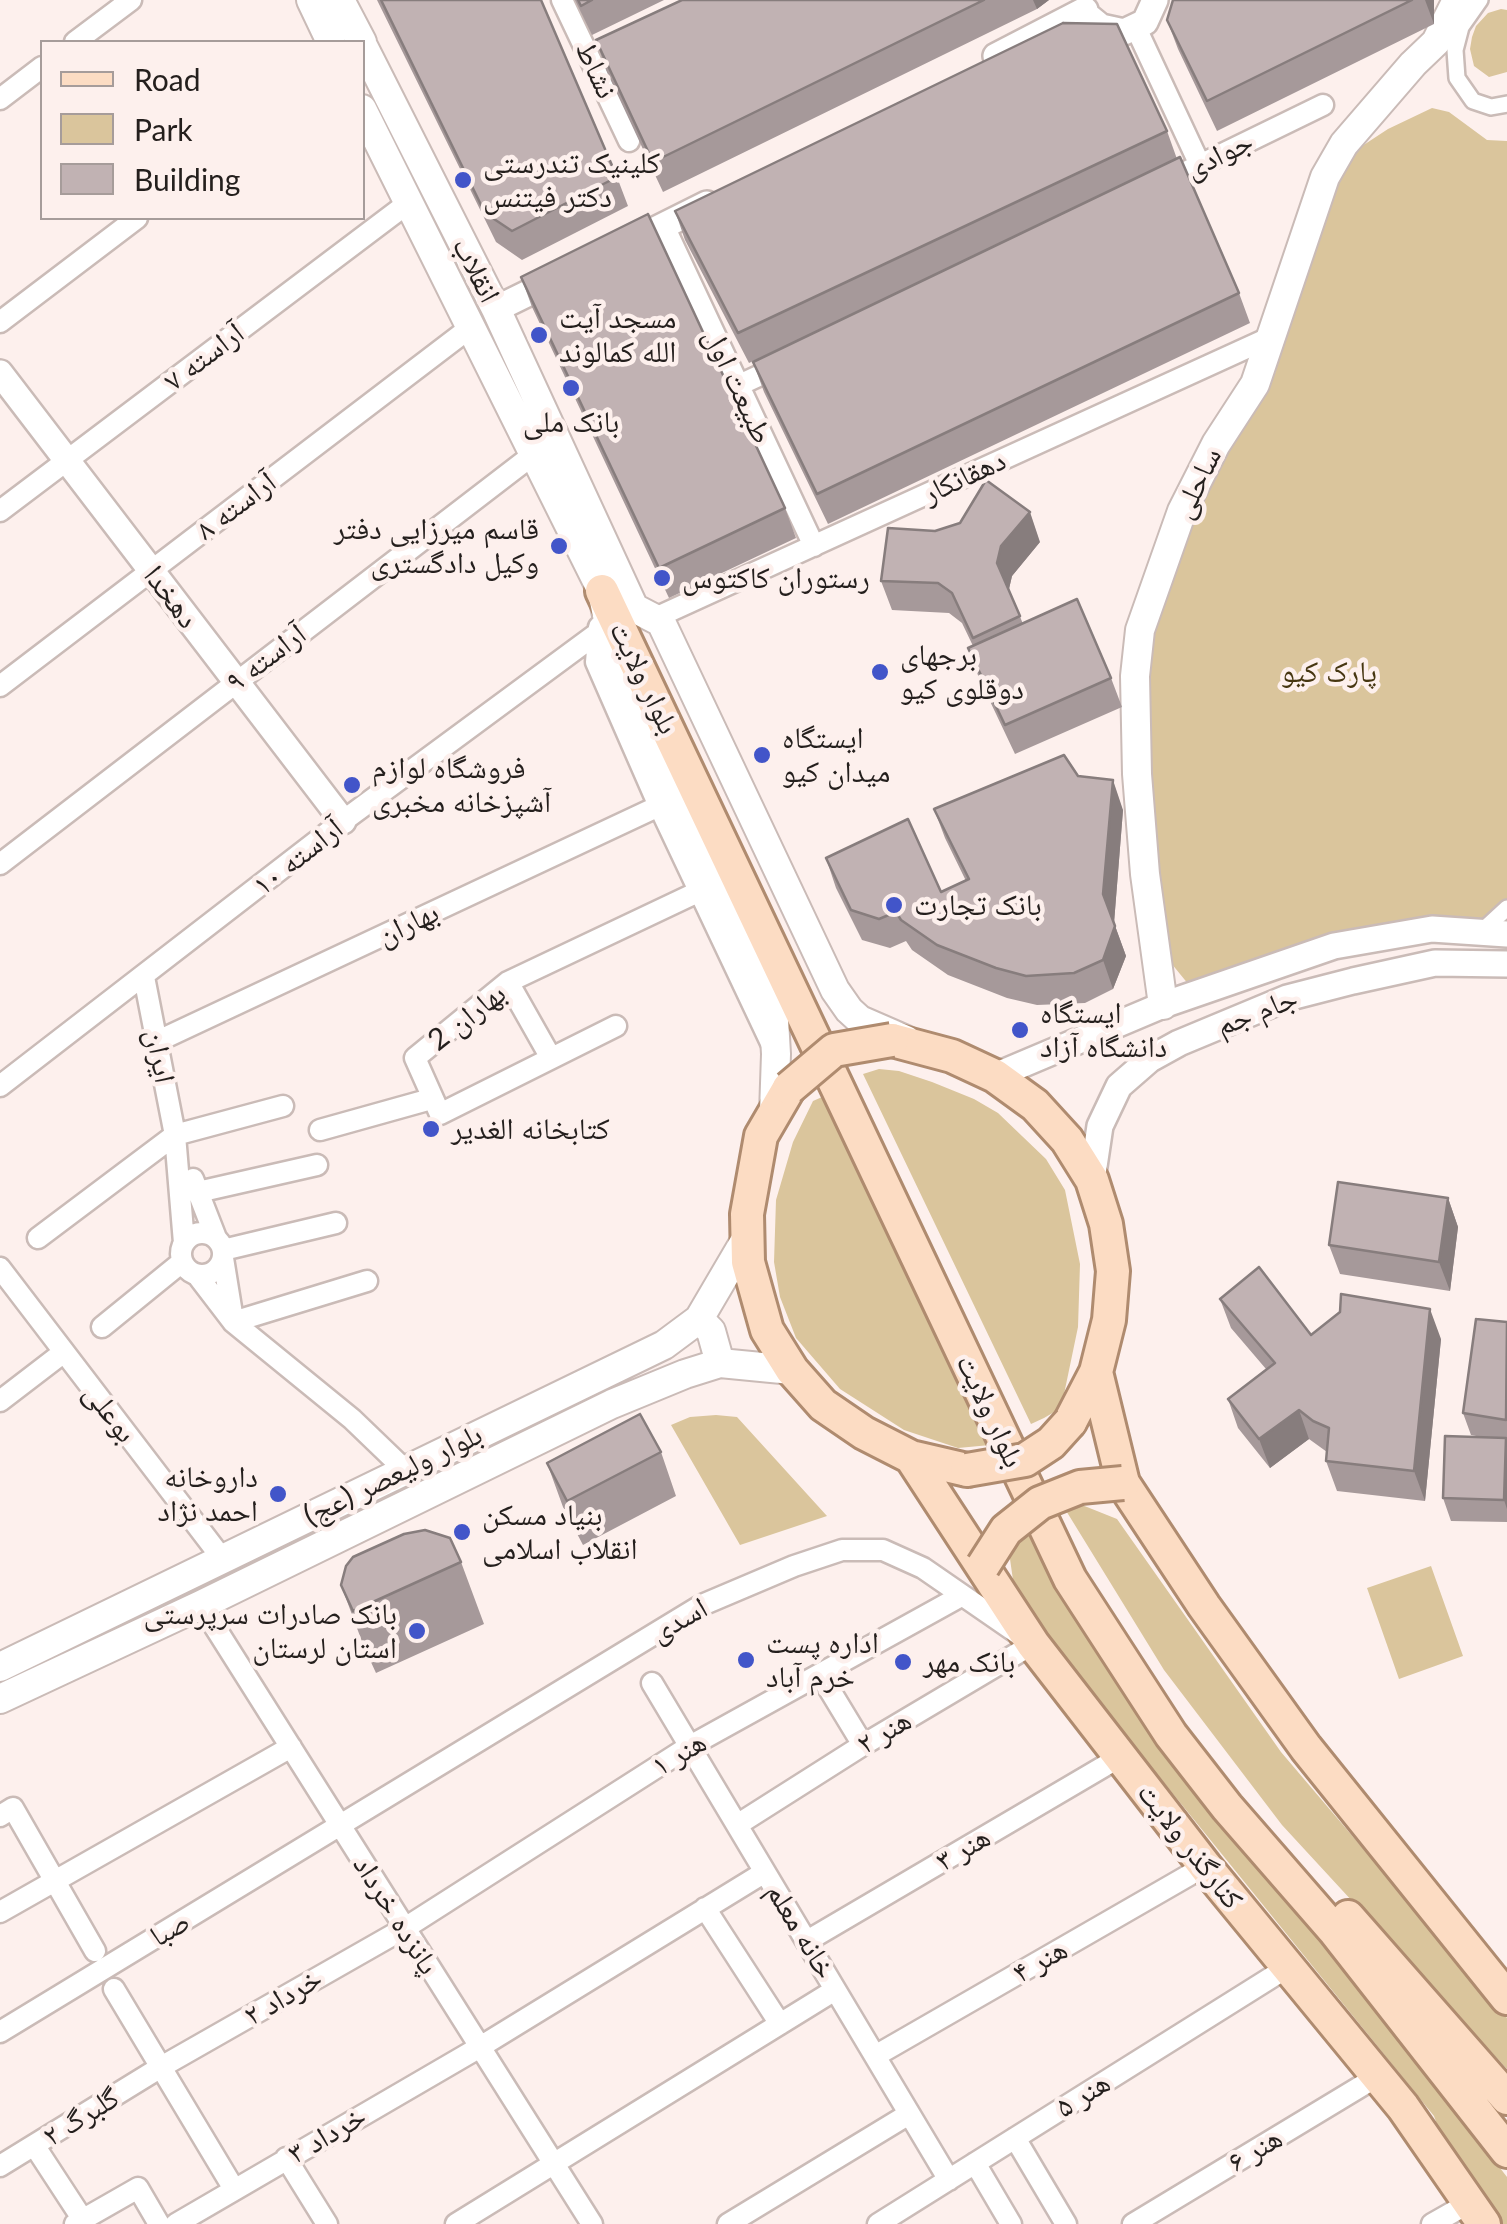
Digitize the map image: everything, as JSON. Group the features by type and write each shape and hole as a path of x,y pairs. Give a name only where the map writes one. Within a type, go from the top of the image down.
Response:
{"main road":[{"path":"311,0 330,40"},
{"name":"انقلاب","path":"340,0 360,40"},
{"name":"ساحلی","path":"1163,1005 1145,874 1138,774 1136,676 1140,630 1182,511 1216,444 1255,384 1325,177 1344,144 1436,42 1453,10"},
{"name":"انقلاب","path":"365,49 644,613 661,622 835,990 860,1020 907,1043"},
{"name":"انقلاب","path":"365,115 602,590 616,659 773,1002 781,1100"},
{"name":"بلوار ولایت","path":"602,590 1070,1579 1171,1735 1334,1930 1507,2151"},
{"name":"بلوار ولایت","path":"644,613 1060,1523 1089,1578 1220,1768 1285,1848 1507,2098"},
{"path":"907,1043 995,1076 1036,1105 1067,1140 1092,1180 1106,1224 1113,1271 1108,1320 1096,1372 1070,1422 1051,1443 1025,1460 967,1470 911,1457 864,1434 823,1405 792,1370 766,1330 746,1239 762,1136 781,1100 834,1050 907,1043"},
{"name":"بلوار ولیعصر (عج)","path":"0,1667 664,1344 700,1318 746,1239"},
{"path":"700,1318 711,1331 720,1363"},
{"name":"بلوار ولیعصر (عج)","path":"0,1699 202,1605 612,1404 720,1363 792,1370"},
{"path":"1096,1372 1124,1483 1204,1606 1306,1748 1507,1998"},
{"name":"کنارگذر ولایت","path":"911,1457 1032,1644 1205,1866 1403,2107 1476,2213"},
{"path":"983,1566 1006,1530 1040,1503 1080,1487 1124,1483"}],"street":[{"path":"78,40 131,0"},
{"name":"نشاط","path":"562,0 601,60 629,141"},
{"path":"980,64 1084,5 1092,20 1112,32 1136,28 1151,14 1155,0"},
{"path":"1480,0 1461,26 1455,50 1457,78 1473,101 1490,107 1507,104"},
{"path":"1136,28 1200,164"},
{"path":"0,99 40,69"},
{"name":"جوادی","path":"1147,190 1323,106"},
{"path":"496,309 735,190"},
{"name":"آراسته ۷","path":"0,510 408,203"},
{"path":"0,322 134,220"},
{"name":"طبیعت اول","path":"664,226 814,546"},
{"name":"آراسته ۸","path":"0,686 472,327"},
{"name":"دهقانکار","path":"644,613 814,546 1273,336"},
{"path":"737,386 790,361"},
{"name":"دهخدا","path":"0,374 342,821"},
{"name":"آراسته ۹","path":"0,864 534,454"},
{"path":"602,590 596,662 776,1054"},
{"name":"آراسته ۱۰","path":"0,1086 342,821 598,632"},
{"name":"بهاران","path":"158,1041 659,806"},
{"name":"بهاران 2","path":"616,1026 440,1114 414,1058 508,982 700,891"},
{"path":"1494,932 1507,908"},
{"name":"جام جم","path":"995,1076 1163,1005 1334,946 1432,930 1494,932"},
{"name":"جام جم","path":"1092,1180 1100,1126 1119,1086 1150,1059 1179,1043 1287,998 1353,982 1436,963 1507,964"},
{"name":"ایران","path":"144,976 176,1135 188,1260"},
{"path":"508,982 550,1058"},
{"path":"1163,1005 1179,1043"},
{"path":"320,1130 431,1099"},
{"path":"38,1238 176,1135 283,1106"},
{"name":"ایران","path":"176,1135 221,1248 233,1322"},
{"path":"198,1192 318,1165"},
{"path":"221,1248 336,1223"},
{"path":"102,1326 188,1260 202,1232 221,1248"},
{"path":"188,1260 210,1274 221,1248"},
{"path":"188,1260 233,1322 352,1418 404,1469"},
{"name":"بوعلی","path":"0,1268 221,1558"},
{"path":"233,1322 367,1281"},
{"path":"0,1401 64,1352"},
{"name":"اسدی","path":"340,1825 702,1605 842,1550 884,1550 923,1568 1032,1644"},
{"name":"هنر ۱","path":"404,1928 690,1746 961,1596"},
{"name":"پانزده خرداد","path":"202,1605 592,2224"},
{"name":"هنر ۲","path":"737,1825 863,1744 1032,1644"},
{"path":"820,1674 863,1744"},
{"name":"خانه معلم","path":"652,1683 949,2180"},
{"path":"0,1912 291,1747"},
{"name":"هنر ۳","path":"807,1942 1120,1757"},
{"path":"0,1816 13,1808 95,1951"},
{"name":"صبا","path":"0,2032 340,1825"},
{"name":"هنر ۴","path":"875,2056 1205,1866"},
{"path":"480,2047 765,1872"},
{"path":"705,1908 780,2024"},
{"name":"خرداد ۲","path":"161,2067 404,1928"},
{"name":"هنر ۵","path":"878,2224 1288,1967"},
{"path":"114,1989 234,2189"},
{"path":"456,2224 835,1990"},
{"name":"خرداد ۳","path":"176,2224 480,2047"},
{"name":"گلبرگ ۲","path":"0,2166 161,2067"},
{"name":"هنر ۶","path":"1133,2224 1378,2076"},
{"path":"728,2224 909,2114"},
{"path":"1016,2138 1066,2224"},
{"path":"34,2145 79,2222 138,2188 159,2224"},
{"path":"286,2158 327,2224"},
{"path":"975,2163 1011,2224"},
{"path":"1432,2224 1476,2213"}],"green space":[{"path":"1507,10 1507,72 1489,77 1474,66 1472,37 1488,13"},
{"name":"پارک کیو","path":"1432,108 1449,112 1487,140 1507,141 1507,925 1189,985 1171,963 1153,870 1147,709 1149,648 1163,593 1184,534 1212,479 1275,373 1340,167 1359,148 1388,129"},
{"path":"879,1069 932,1082 998,1113 1046,1159 1065,1190 1080,1264 1078,1327 1063,1399 1056,1411 1031,1424 863,1074"},
{"path":"829,1094 990,1445 958,1448 904,1430 840,1389 796,1338 780,1297 774,1262 776,1200 793,1142 813,1101"},
{"path":"690,1417 737,1417 827,1516 740,1545 671,1425"},
{"path":"1082,1505 1117,1519 1281,1752 1507,2018 1507,2069 1282,1825 1164,1670 1065,1509"},
{"path":"1031,1526 1283,1888 1507,2177 1507,2224 1493,2224 1449,2158 1434,2116 1033,1621 1013,1580 1010,1559 1010,1544"},
{"path":"1431,1566 1463,1656 1399,1679 1367,1588"}],"building":[{"path":"381,0 541,0 617,177 512,231 485,213"},
{"path":"682,0 984,0 653,162 596,40"},
{"path":"1173,0 1412,0 1207,101 1167,20"},
{"path":"1063,23 1117,24 1167,131 738,333 675,211"},
{"path":"1180,157 1239,293 817,494 753,362"},
{"path":"648,214 785,508 659,568 521,277"},
{"path":"986,480 1030,512 1001,546 997,563 1020,616 973,638 952,593 938,583 881,581 888,528 935,531 960,523"},
{"path":"1077,599 1111,678 1005,725 968,648"},
{"path":"1064,755 1078,776 1113,780 1103,894 1115,926 1103,960 1074,973 1026,976 937,945 901,920 896,912 879,919 851,910 826,858 908,819 941,892 969,879 934,809"},
{"path":"1338,1182 1448,1198 1439,1262 1329,1245"},
{"path":"1259,1267 1311,1335 1340,1312 1341,1294 1430,1309 1414,1471 1326,1461 1329,1428 1299,1410 1259,1439 1228,1399 1275,1363 1220,1299"},
{"path":"1476,1319 1507,1322 1506,1420 1463,1413"},
{"path":"640,1414 661,1452 567,1501 547,1463"},
{"path":"1445,1436 1506,1438 1504,1500 1443,1498"},
{"path":"425,1530 450,1538 461,1562 353,1611 341,1585 353,1557 404,1534"}],"place":[{"name":"کلینیک تندرستی دکتر فیتنس","path":"463,180"},
{"name":"مسجد آیت الله کمالوند","path":"539,335"},
{"name":"بانک ملی","path":"571,388"},
{"name":"قاسم میرزایی دفتر وکیل دادگستری","path":"559,546"},
{"name":"رستوران کاکتوس","path":"662,578"},
{"name":"برجهای دوقلوی کیو","path":"880,672"},
{"name":"ایستگاه میدان کیو","path":"762,755"},
{"name":"فروشگاه لوازم آشپزخانه مخبری","path":"352,785"},
{"name":"بانک تجارت","path":"894,905"},
{"name":"ایستگاه دانشگاه آزاد","path":"1020,1030"},
{"name":"کتابخانه الغدیر","path":"431,1129"},
{"name":"داروخانه احمد نژاد","path":"278,1494"},
{"name":"بنیاد مسکن انقلاب اسلامی","path":"462,1532"},
{"name":"بانک صادرات سرپرستی استان لرستان","path":"417,1631"},
{"name":"اداره پست خرم آباد","path":"746,1660"},
{"name":"بانک مهر","path":"903,1662"}]}
